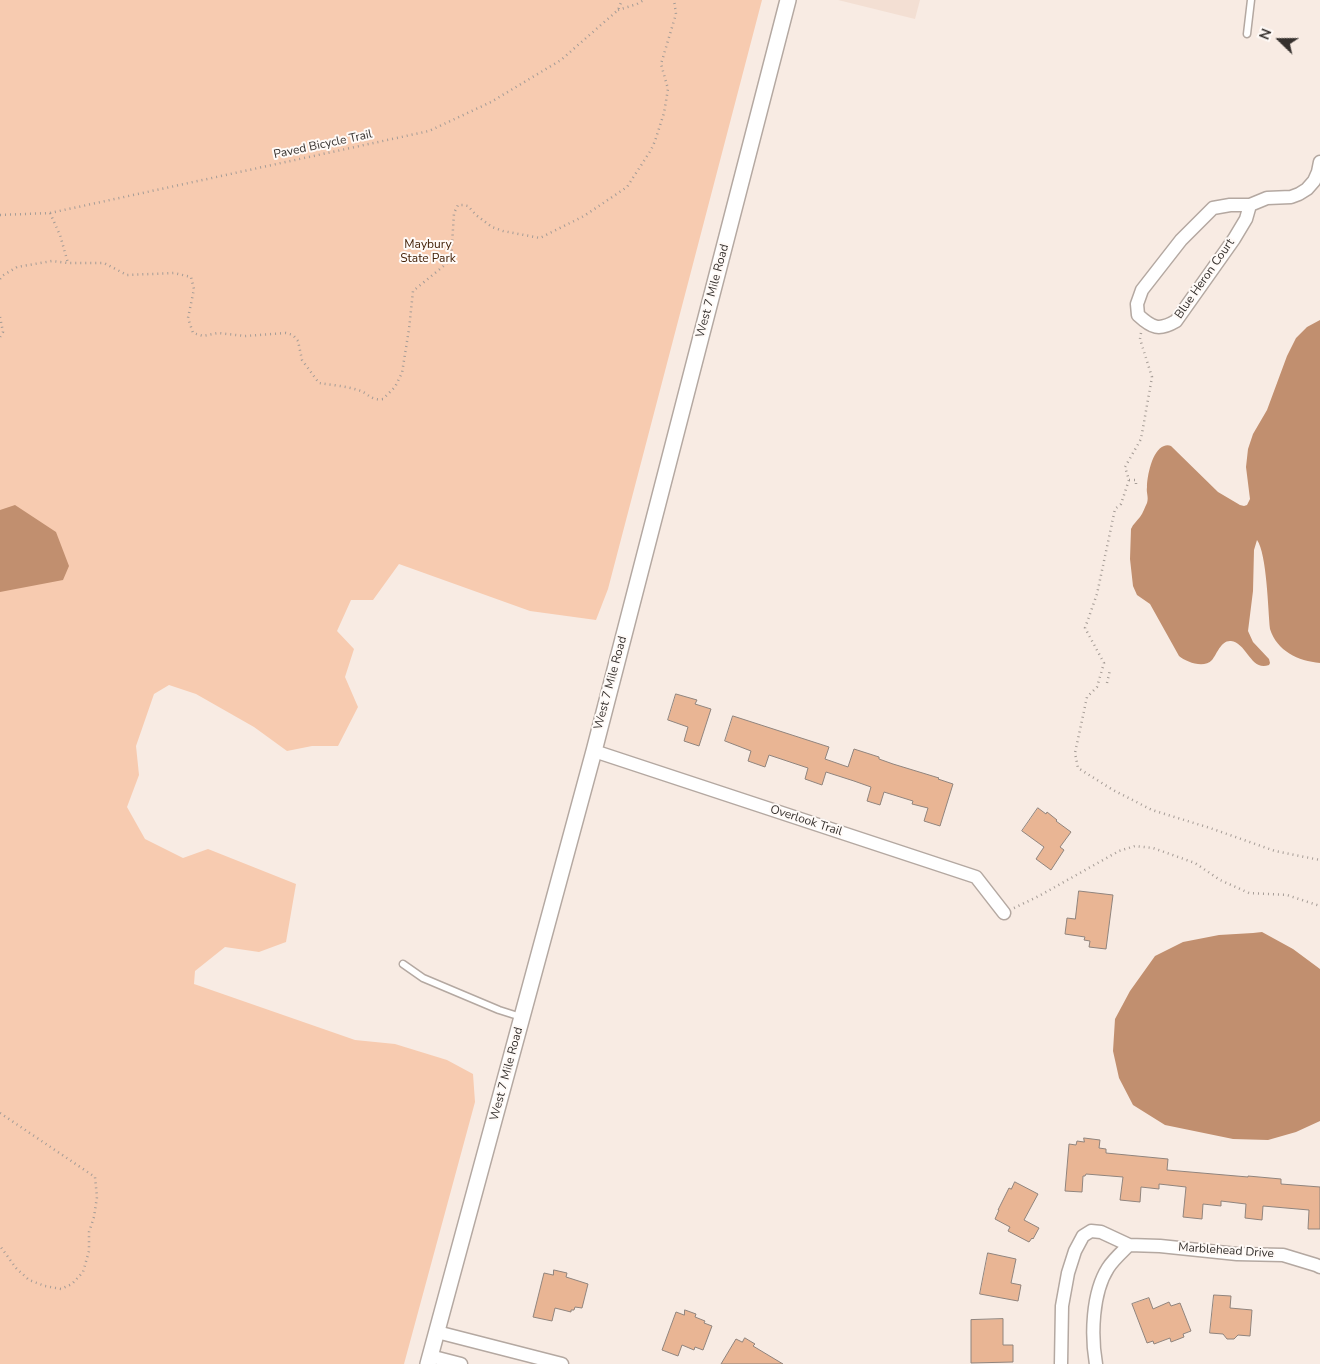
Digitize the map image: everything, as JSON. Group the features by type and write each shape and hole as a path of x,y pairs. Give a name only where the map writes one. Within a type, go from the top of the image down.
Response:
{"street":[{"name":"West 7 Mile Road","path":"429,1360 594,751 788,0"},
{"name":"Blue Heron Court","path":"1250,205 1246,219 1234,239 1176,321 1167,327 1157,328 1138,315 1137,304 1142,290 1181,240 1213,208 1230,205 1250,205 1267,198 1291,197 1299,194 1307,189 1314,180 1320,162"},
{"name":"Overlook Trail","path":"594,751 976,877 1004,913"},
{"name":"Marblehead Drive","path":"1061,1364 1062,1306 1068,1273 1075,1251 1083,1236 1091,1231 1101,1232 1129,1246 1160,1246 1237,1254 1283,1255 1320,1267"},
{"path":"1096,1364 1094,1326 1100,1284 1108,1268 1129,1246"},
{"path":"437,1332 562,1364"},
{"path":"429,1360 461,1364"}],"lane":[{"path":"1247,34 1251,0"},
{"path":"403,964 423,978 499,1010 522,1017"}],"path":[{"name":"Paved Bicycle Trail","path":"618,10 622,0"},
{"name":"Paved Bicycle Trail","path":"0,215 50,213 429,131 491,102 562,60 618,10 644,0"},
{"path":"0,279 17,267 52,261 104,263 127,274 174,272 191,277 194,289 188,318 193,333 203,336 218,333 245,336 286,333 293,335 298,341 302,360 319,383 360,390 371,398 383,399 395,387 402,373 413,291 452,260 454,213 458,205 468,206 476,215 492,227 540,238 584,216 627,187 655,142 664,113 668,89 661,64 676,14 674,0"},
{"path":"50,213 60,235 68,262"},
{"path":"0,317 3,332 0,338"},
{"path":"1144,351 1152,377 1141,439 1125,467 1129,480 1121,504 1115,509 1097,594 1085,628 1104,662 1097,687 1087,697 1075,753 1078,768 1113,790 1152,810 1275,851 1320,860"},
{"path":"1129,480 1136,480 1136,486"},
{"path":"1107,683 1110,670"},
{"path":"1100,674 1108,676"},
{"path":"1004,913 1039,896 1119,851 1135,846 1153,848 1195,863 1220,880 1249,893 1287,895 1320,906"},
{"path":"0,1113 95,1177 97,1197 90,1232 90,1251 83,1272 72,1284 61,1289 29,1280 16,1268 0,1246"}],"shaded area":[{"path":"838,0 920,0 915,19"},
{"path":"1320,320 1320,663 1304,660 1289,654 1273,637 1270,629 1263,557 1257,540 1254,550 1253,591 1248,631 1253,642 1269,659 1269,665 1263,666 1253,661 1241,647 1231,641 1222,645 1209,663 1190,662 1179,656 1150,604 1137,595 1133,586 1130,559 1131,529 1147,503 1147,483 1153,458 1160,448 1166,445 1171,446 1218,492 1240,505 1247,505 1250,499 1246,467 1248,449 1253,434 1267,410 1287,356 1296,338 1307,327"},
{"path":"15,505 56,532 69,566 63,580 0,592 0,510"},
{"path":"1262,932 1293,949 1320,969 1320,1121 1296,1132 1268,1140 1233,1139 1165,1125 1133,1105 1119,1078 1113,1051 1115,1019 1130,991 1155,956 1183,942 1219,935"}],"green space":[{"name":"Maybury State Park","path":"0,0 762,0 608,589 596,620 530,611 399,564 373,600 351,600 337,631 354,649 345,677 358,707 338,746 312,746 287,751 254,727 196,694 169,685 154,694 136,746 139,775 127,807 145,839 183,858 208,849 296,884 286,942 259,952 225,947 195,971 194,984 355,1040 395,1044 447,1060 473,1074 475,1102 404,1364 0,1364"}],"building":[{"path":"676,694 697,700 695,704 711,709 699,746 684,741 688,727 668,720"},
{"path":"733,716 829,747 825,759 848,767 854,749 953,784 940,826 924,821 928,808 912,804 913,801 884,792 880,805 867,801 871,787 854,781 826,772 822,785 805,779 808,768 769,755 765,767 748,761 751,751 725,741"},
{"path":"1038,808 1046,814 1047,812 1071,832 1060,847 1064,850 1051,870 1036,859 1044,847 1022,831"},
{"path":"1079,891 1113,895 1106,949 1089,947 1090,941 1084,940 1085,937 1065,934 1067,918 1075,919"},
{"path":"1084,1138 1100,1140 1099,1148 1106,1149 1106,1153 1168,1159 1167,1170 1281,1179 1281,1184 1320,1187 1320,1229 1308,1229 1309,1210 1263,1206 1262,1220 1245,1218 1246,1204 1221,1201 1221,1206 1203,1204 1202,1219 1183,1217 1186,1187 1159,1184 1159,1189 1141,1187 1140,1202 1120,1200 1123,1177 1086,1174 1083,1176 1082,1192 1065,1191 1069,1144 1076,1145 1077,1141 1084,1142"},
{"path":"1015,1182 1038,1194 1024,1220 1039,1228 1033,1239 1029,1242 1008,1231 1010,1227 995,1219 1009,1188 1011,1189"},
{"path":"988,1253 1016,1259 1011,1283 1021,1285 1018,1301 980,1294"},
{"path":"554,1270 567,1273 566,1277 588,1284 582,1308 575,1307 571,1312 555,1308 552,1321 533,1317 544,1273 553,1275"},
{"path":"1214,1295 1231,1296 1230,1308 1252,1310 1250,1336 1238,1335 1234,1339 1227,1339 1223,1334 1210,1333"},
{"path":"1149,1298 1153,1309 1169,1302 1171,1306 1180,1303 1191,1331 1183,1334 1184,1337 1171,1342 1170,1338 1154,1344 1153,1341 1147,1343 1132,1304"},
{"path":"685,1310 696,1314 695,1317 712,1326 703,1350 695,1347 694,1350 682,1345 678,1356 662,1350 676,1312 684,1315"},
{"path":"1003,1319 1003,1345 1013,1345 1013,1362 971,1363 971,1320"},
{"path":"745,1338 755,1344 753,1346 783,1364 721,1364 736,1339 742,1342"}]}
